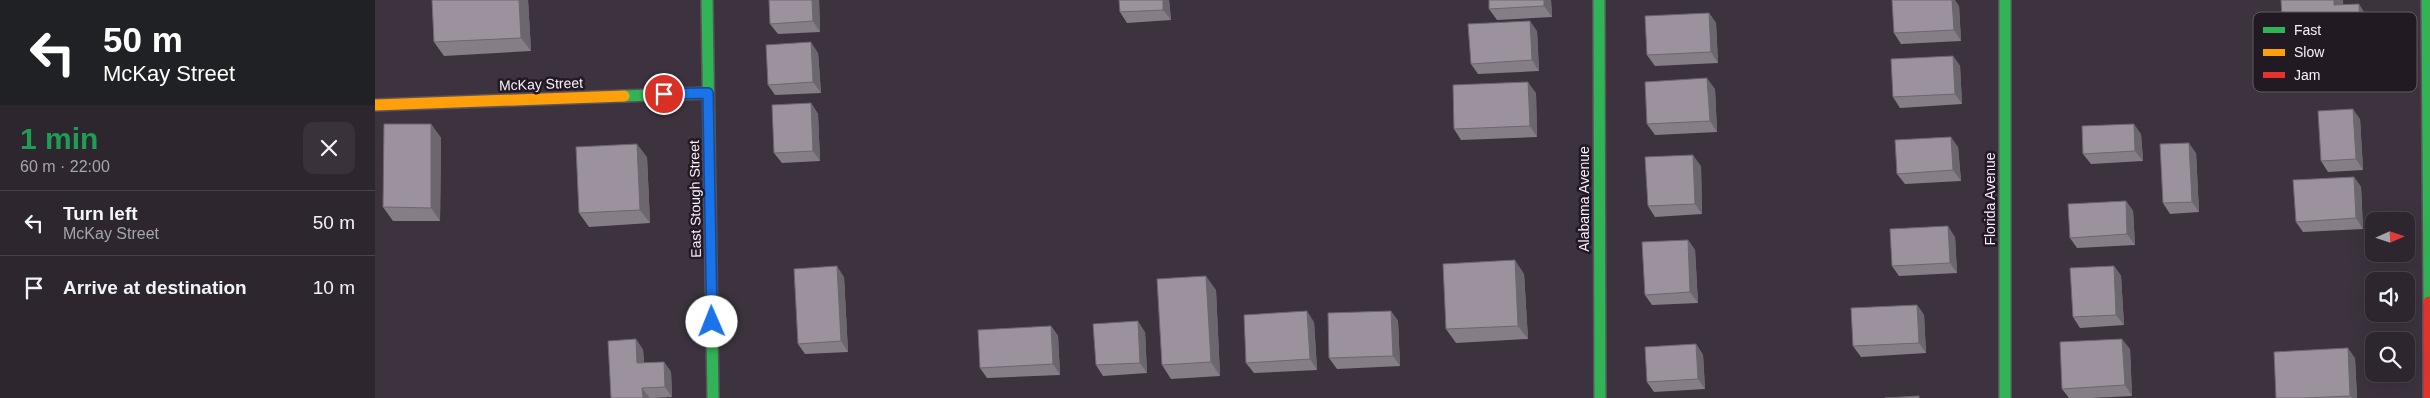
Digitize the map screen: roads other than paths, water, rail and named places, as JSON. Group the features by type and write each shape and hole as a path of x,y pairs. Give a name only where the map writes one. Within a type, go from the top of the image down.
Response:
{"street":[{"name":"East Stough Street","path":"707,0 713,398"},
{"name":"Alabama Avenue","path":"1599,0 1600,398"},
{"name":"Florida Avenue","path":"2005,0 2005,398"},
{"path":"2427,0 2429,398"},
{"name":"McKay Street","path":"375,105 708,93"}]}
